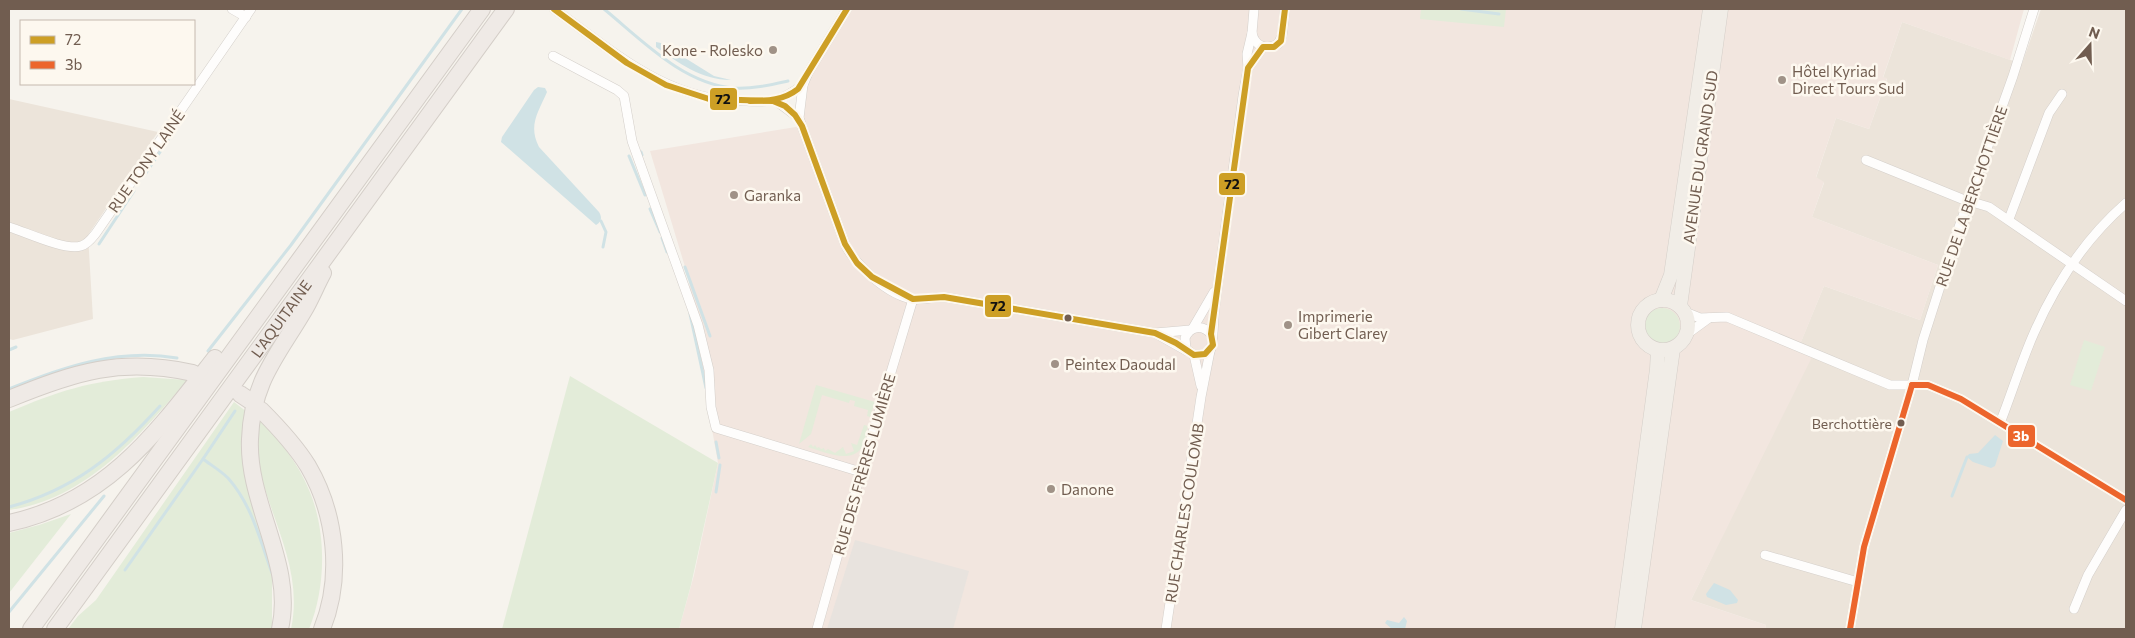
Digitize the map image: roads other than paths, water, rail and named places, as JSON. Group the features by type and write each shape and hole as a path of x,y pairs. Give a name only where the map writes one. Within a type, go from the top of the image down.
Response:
{"highway":[{"name":"L'AQUITAINE","path":"31,629 482,9"},
{"name":"L'AQUITAINE","path":"55,629 506,9"},
{"path":"280,629 283,611 281,581 252,473 251,422 256,397 268,366 306,307 340,237"},
{"path":"9,523 41,514 67,503 106,479 144,445 218,356 233,351"},
{"path":"9,399 78,374 115,367 151,366 192,373"},
{"path":"250,401 280,429 307,465 325,504 333,545 334,566 330,605 322,629"}],"main road":[{"name":"AVENUE DU GRAND SUD","path":"1662,300 1671,275 1710,9"},
{"name":"AVENUE DU GRAND SUD","path":"1683,309 1721,9"},
{"path":"1662,300 1668,300 1683,309 1688,320 1688,334 1673,349 1658,350 1641,338 1638,324 1642,311 1647,306 1662,300"},
{"path":"1634,629 1673,349"},
{"path":"1622,629 1658,350"}],"street":[{"path":"232,9 246,17"},
{"name":"RUE TONY LAINÉ","path":"9,227 70,247 82,246 87,243 96,233 251,9"},
{"path":"554,9 632,65 675,89 709,99 776,101 803,85"},
{"path":"847,9 808,73 803,85 798,118 848,250 860,267 872,277 913,299 944,297 1155,333 1176,343 1192,354 1205,354 1210,351"},
{"name":"RUE CHARLES COULOMB","path":"1166,629 1201,396 1213,340 1211,334 1248,68 1248,44 1252,33 1254,9"},
{"name":"RUE CHARLES COULOMB","path":"1248,68 1263,47 1274,47 1280,40 1285,9"},
{"name":"RUE DE LA BERCHOTTIÈRE","path":"1850,629 1864,547 1912,385 1922,340 2034,9"},
{"path":"1252,33 1257,44 1263,47"},
{"path":"553,56 617,90 624,96 632,141 698,324 708,370 711,407 716,428 861,472"},
{"path":"2009,219 2049,113 2062,94"},
{"path":"776,101 798,118"},
{"path":"1866,160 1989,207 2126,301"},
{"path":"2000,423 2034,334 2072,264 2098,232 2126,203"},
{"name":"RUE CHARLES COULOMB","path":"1201,396 1199,373 1192,354 1184,344 1186,334 1205,310 1218,285"},
{"name":"RUE DES FRÈRES LUMIÈRE","path":"817,629 861,472 913,299"},
{"path":"1683,309 1700,318 1727,317 1890,385 1928,385 1961,399 2126,500"},
{"path":"1688,334 1710,318"},
{"path":"1155,333 1203,327 1211,334"},
{"path":"2074,609 2088,575 2126,510"},
{"path":"1765,555 1858,582"}],"waterway":[{"path":"208,351 291,245 462,9"},
{"path":"604,9 664,59 680,69 715,85 741,88 788,81"},
{"path":"1461,9 1499,14"},
{"path":"144,176 168,140"},
{"path":"629,156 645,195"},
{"path":"99,244 134,191"},
{"path":"650,209 660,232"},
{"path":"601,221 606,232 603,247"},
{"path":"662,238 667,252"},
{"path":"685,267 710,336"},
{"path":"690,314 706,388"},
{"path":"9,350 16,347"},
{"path":"9,389 50,373 112,358 133,356 177,358"},
{"path":"9,507 53,491 92,468 127,440 160,406"},
{"path":"203,459 235,411"},
{"path":"716,442 719,458"},
{"path":"1952,496 1967,457"},
{"path":"125,570 203,459 219,470 236,488 249,511 272,573"},
{"path":"716,492 720,465"},
{"path":"9,612 104,496"}],"place":[{"name":"Kone - Rolesko","path":"773,50"},
{"name":"Hôtel Kyriad Direct Tours Sud","path":"1782,80"},
{"name":"Garanka","path":"734,195"},
{"name":"Imprimerie Gibert Clarey","path":"1288,325"},
{"name":"Peintex Daoudal","path":"1055,364"},
{"name":"Berchottière","path":"1901,423"},
{"name":"Danone","path":"1051,489"}]}
